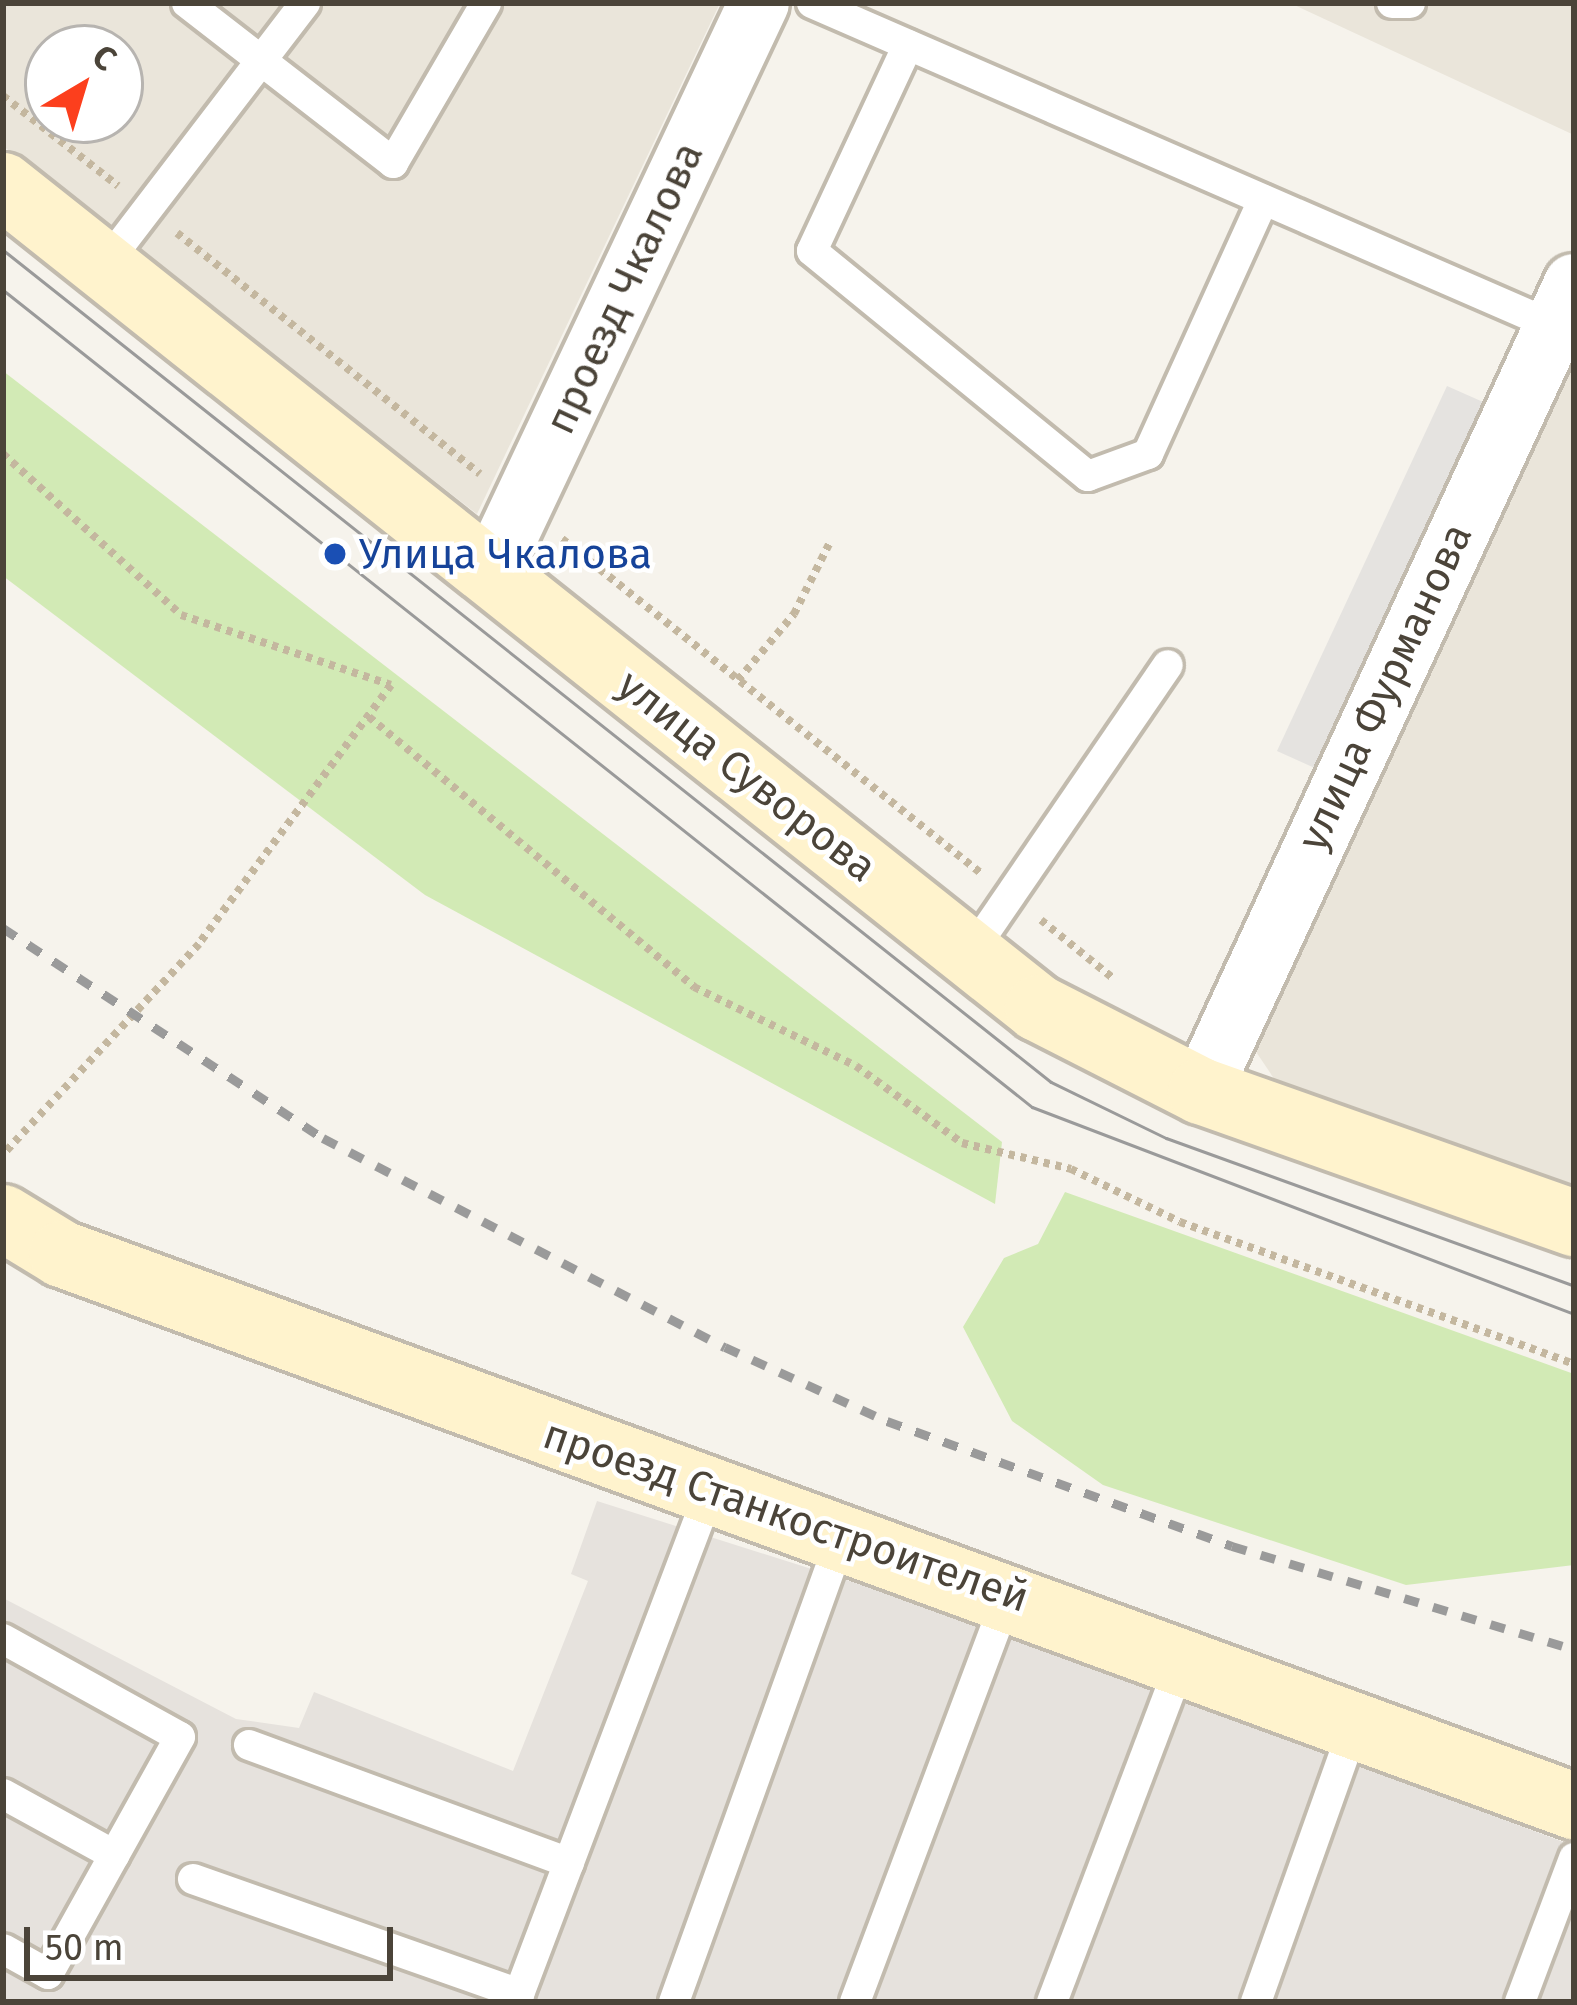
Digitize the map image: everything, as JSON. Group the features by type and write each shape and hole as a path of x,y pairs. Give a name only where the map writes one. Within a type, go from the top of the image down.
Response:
{"street":[{"name":"проезд Чкалова","path":"490,573 759,3"},
{"name":"улица Суворова","path":"3,186 1038,1008 1201,1091 1574,1223"},
{"name":"улица Фурманова","path":"1201,1091 1564,305"},
{"name":"проезд Станкостроителей","path":"3,1218 62,1254 710,1493 843,1532 1574,1806"}],"lane":[{"path":"187,3 393,163 486,3"},
{"path":"104,266 305,3"},
{"path":"812,3 1263,200 1564,305"},
{"path":"1392,3 1410,3"},
{"path":"908,45 812,250 1088,476 1148,454 1263,200"},
{"path":"970,954 1168,665"},
{"path":"193,1879 517,1998 710,1493"},
{"path":"674,2002 843,1532"},
{"path":"855,2002 1009,1593"},
{"path":"3,1639 180,1737 49,1974 3,1948"},
{"path":"1052,2002 1182,1659"},
{"path":"1256,2002 1355,1724"},
{"path":"248,1744 569,1863"},
{"path":"3,1794 114,1855"},
{"path":"1520,2002 1574,1858"}],"path":[{"path":"3,96 1128,990"},
{"path":"3,454 181,615 391,685 199,944 3,1154"},
{"path":"739,680 794,614 829,544"},
{"path":"369,717 694,988 856,1066 962,1143 1071,1169 1180,1222 1574,1364"}],"shaded area":[{"path":"3,3 720,3 477,514 3,146"},
{"path":"1290,3 1574,3 1574,135"},
{"path":"1574,340 1574,1195 1279,1086 1246,1037"},
{"path":"1447,386 1499,409 1328,774 1277,751"},
{"path":"597,1501 966,1618 1574,1846 1574,2002 3,2002 3,1598 236,1719 299,1728 314,1692 513,1771 588,1581 571,1574"}],"green space":[{"path":"3,371 1002,1142 995,1204 425,895 3,576"},
{"path":"1065,1192 1574,1374 1574,1565 1406,1585 1103,1485 1012,1421 963,1327 1004,1258 1038,1244"}],"tram line":[{"path":"3,250 1051,1082 1166,1138 1574,1286"},
{"path":"3,290 1032,1107 1574,1314"}],"railway":[{"path":"3,928 323,1138 725,1347 887,1421 1232,1546 1574,1649"}],"place":[{"name":"Улица Чкалова","path":"335,554"}]}
